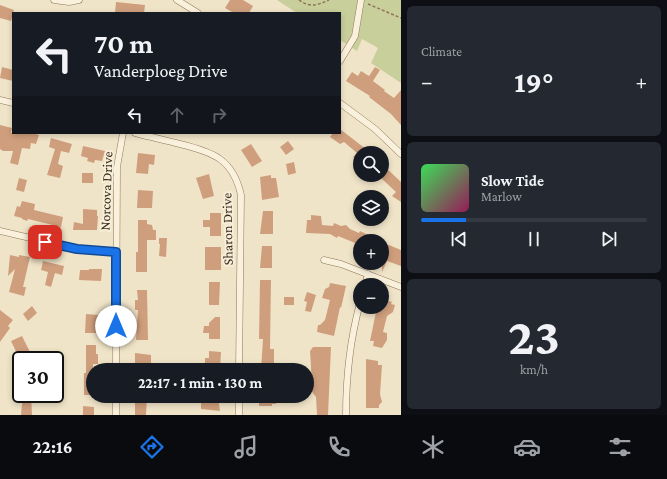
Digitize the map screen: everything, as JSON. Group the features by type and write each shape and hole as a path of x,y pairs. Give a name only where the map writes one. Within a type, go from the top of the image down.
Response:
{"street":[{"path":"54,0 69,2 79,0"},
{"path":"177,0 196,12"},
{"path":"341,59 355,36 361,1"},
{"path":"0,100 12,103"},
{"path":"341,104 375,129 401,154"},
{"name":"Norcova Drive","path":"116,363 117,167 123,134"},
{"name":"Sharon Drive","path":"139,134 210,152 224,162 234,174 238,183 240,195 239,363"},
{"path":"0,231 77,249 116,252"},
{"path":"324,260 342,264 401,287"},
{"path":"367,278 368,274"},
{"path":"346,415 348,359 352,332 357,314"},
{"path":"116,403 116,415"},
{"path":"239,403 239,415"}],"path":[{"path":"299,0 306,4 319,5 329,0"},
{"path":"361,1 376,6 401,18"}],"green space":[{"path":"277,0 401,0 401,83 371,63 378,48 362,39 357,51 341,41 341,12 295,12"}],"building":[{"path":"230,0 243,0 253,6 250,12 232,12 225,8"},
{"path":"116,2 145,5 144,12 115,12"},
{"path":"0,5 14,10 12,12 11,21 0,18"},
{"path":"2,67 12,70 12,81 0,78"},
{"path":"375,67 380,70 373,81 385,90 384,91 394,98 401,90 401,125 391,114 369,97 370,96 346,81 352,72 358,76 361,71 369,76"},
{"path":"0,125 12,128 12,134 39,135 36,144 31,143 30,149 22,148 18,165 10,163 13,151 3,151 0,149"},
{"path":"341,130 362,146 353,146 353,150 344,142 340,144 330,137 332,134 341,134"},
{"path":"51,138 72,144 69,153 61,151 58,164 63,166 60,178 47,175 55,149 49,147"},
{"path":"288,141 294,149 286,155 280,147"},
{"path":"251,144 262,161 252,167 241,150"},
{"path":"83,146 105,151 102,161 95,160 94,163 87,161 88,158 81,156"},
{"path":"138,153 155,155 154,165 149,164 148,174 136,173"},
{"path":"294,162 296,173 288,175 286,164"},
{"path":"389,171 401,182 401,202 392,196 396,192 385,182 389,182"},
{"path":"82,173 93,173 93,183 82,183"},
{"path":"209,174 214,196 203,199 196,178"},
{"path":"271,175 271,178 276,178 279,197 262,200 260,177"},
{"path":"19,178 27,180 24,192 16,190"},
{"path":"138,190 153,191 152,208 137,208"},
{"path":"22,201 35,204 34,210 63,217 61,227 28,219 27,221 14,216 17,206 20,207"},
{"path":"83,209 97,210 97,230 73,230 74,222 83,224"},
{"path":"263,211 273,211 273,234 260,234"},
{"path":"210,213 221,213 221,236 210,236 210,227 203,227 203,220 210,220"},
{"path":"311,215 321,216 322,225 333,226 334,223 341,226 346,225 350,229 359,233 360,231 366,234 353,234 353,242 338,236 337,238 330,234 306,233 307,220 311,220"},
{"path":"138,220 147,220 147,224 152,225 153,230 156,230 156,240 147,240 147,272 136,272 136,252 138,252"},
{"path":"159,238 167,238 166,257 159,256"},
{"path":"389,245 401,250 401,266 389,262"},
{"path":"262,246 272,246 272,268 260,268"},
{"path":"205,247 221,247 221,270 205,270"},
{"path":"10,255 30,257 23,287 26,287 24,296 9,292 15,269 8,276"},
{"path":"43,261 64,266 62,275 55,273 51,287 45,285 48,272 41,270"},
{"path":"102,269 101,281 79,280 80,270"},
{"path":"260,280 271,280 270,349 274,349 274,363 261,363 263,339 259,339"},
{"path":"209,282 220,282 219,305 209,305"},
{"path":"330,283 346,286 334,336 317,332 318,325 325,320 330,300 322,298 325,289 329,287"},
{"path":"137,290 147,290 148,340 136,340 138,310 135,310 135,300 138,300"},
{"path":"307,292 316,295 311,312 305,311 307,302 304,301"},
{"path":"284,297 294,297 294,305 284,305"},
{"path":"389,301 392,302 391,304 395,305 393,312 387,316 383,332 387,333 387,340 382,348 373,346 374,341 370,341 376,314 389,314"},
{"path":"32,306 37,313 28,321 23,314"},
{"path":"0,310 13,320 8,326 10,328 0,342"},
{"path":"86,314 98,315 96,333 85,333"},
{"path":"215,317 220,317 220,339 209,339 209,333 203,333 204,326 209,326 209,323"},
{"path":"22,336 30,351 16,351 11,341"},
{"path":"86,345 96,345 98,363 86,363"},
{"path":"313,347 331,347 328,415 317,415 316,397 314,394 314,363 311,363 310,351"},
{"path":"209,351 221,352 220,363 205,363 205,358 209,358"},
{"path":"135,353 151,355 151,363 135,363"},
{"path":"366,359 378,361 378,365 382,365 380,394 382,402 379,405 379,408 366,408"},
{"path":"84,373 86,373 86,395 84,395"},
{"path":"22,403 31,403 32,415 21,415"},
{"path":"135,403 147,403 146,415 135,415"},
{"path":"201,403 219,403 220,411 201,409"},
{"path":"259,403 276,403 272,404 272,406 259,406"},
{"path":"83,406 94,407 94,415 83,415"}],"route":[{"path":"45,242 77,249 116,252 116,326"}]}
